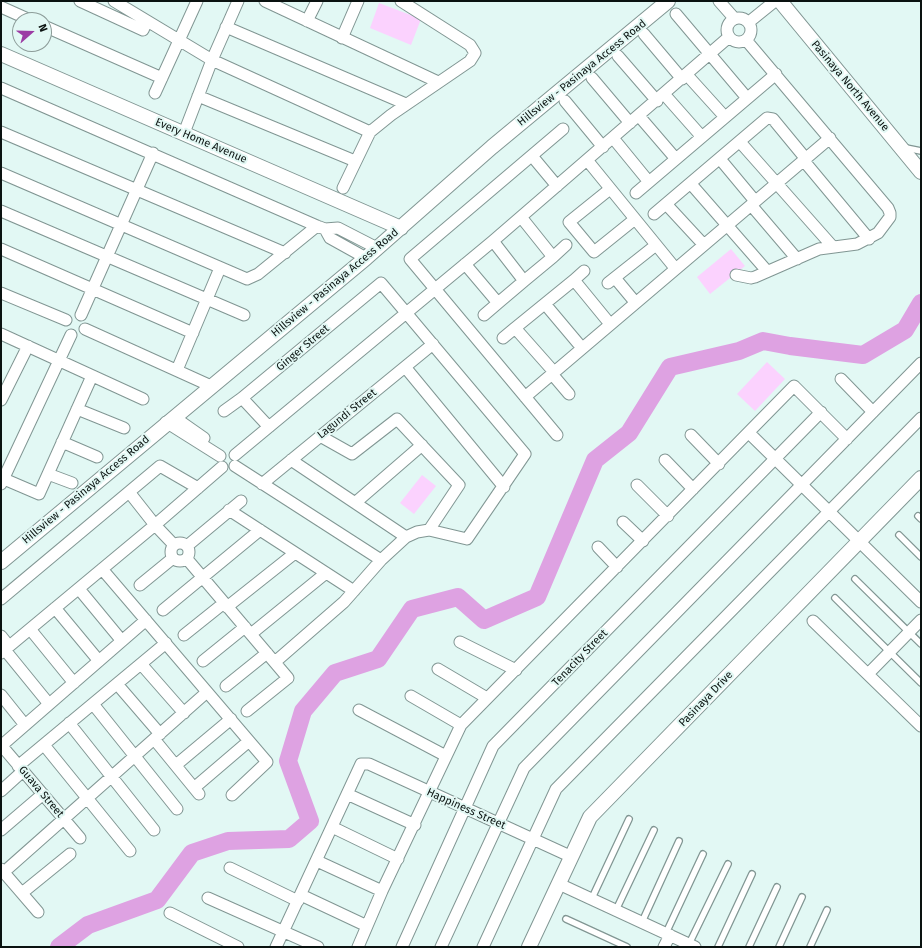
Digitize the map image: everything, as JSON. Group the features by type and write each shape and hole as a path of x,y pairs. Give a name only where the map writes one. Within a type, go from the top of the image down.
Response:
{"street":[{"path":"80,1 143,30 147,21"},
{"path":"114,1 212,60 370,132"},
{"path":"155,93 197,1"},
{"path":"184,133 212,60 238,1"},
{"path":"307,21 317,1"},
{"path":"342,38 358,1"},
{"path":"343,188 370,132 406,104 470,61 475,53 473,48 401,1"},
{"name":"Hillsview - Pasinaya Access Road","path":"3,558 366,258 492,147 668,1"},
{"path":"719,1 734,18"},
{"path":"749,22 775,1"},
{"name":"Pasinaya North Avenue","path":"780,1 921,172"},
{"path":"272,3 342,38 438,82"},
{"path":"1,7 12,12"},
{"path":"676,14 747,98"},
{"path":"742,17 749,22 751,33 746,40 736,42 729,37 727,29 728,25 734,18 742,17"},
{"path":"226,27 406,104"},
{"path":"52,30 162,78"},
{"path":"644,34 724,117"},
{"path":"5,650 155,525 198,488 227,459 269,427 407,314 710,55 729,37"},
{"path":"736,275 751,278 819,249 852,245 869,239 878,233 890,217 888,208 746,40"},
{"name":"Every Home Avenue","path":"1,54 401,228"},
{"path":"618,56 702,137"},
{"path":"636,193 776,74"},
{"path":"592,78 676,159"},
{"path":"1,88 153,153 321,228 330,238 366,258"},
{"path":"198,96 355,161"},
{"path":"565,101 603,147"},
{"path":"654,214 767,118 770,118 869,239"},
{"path":"557,435 410,258 563,129"},
{"path":"1,132 285,253"},
{"path":"613,138 649,182"},
{"path":"525,397 703,244 830,138"},
{"path":"740,142 833,247"},
{"path":"80,315 153,153"},
{"path":"532,156 557,186"},
{"path":"720,159 797,259"},
{"path":"587,160 675,268"},
{"path":"1,173 244,278 250,278 321,228 338,228 377,248"},
{"path":"691,184 767,271"},
{"path":"610,189 569,222 594,252 635,219"},
{"path":"666,204 703,244"},
{"path":"1,211 244,315"},
{"path":"521,217 553,257"},
{"path":"493,241 524,281"},
{"path":"484,315 566,245"},
{"path":"635,302 611,280 656,245"},
{"path":"1,249 193,333"},
{"path":"465,264 498,303"},
{"path":"177,370 220,268"},
{"path":"504,338 584,271"},
{"path":"574,280 610,324"},
{"name":"Ginger Street","path":"224,411 242,398 381,283 407,314"},
{"path":"1,293 66,320"},
{"path":"545,304 582,348"},
{"path":"72,314 80,315 85,320 85,329 81,334 71,334 65,328 66,320 72,314"},
{"path":"275,662 344,602 381,560 406,537 417,532 430,530 467,539 504,487 525,454 407,314"},
{"path":"515,328 569,394"},
{"path":"85,329 211,386"},
{"path":"1,334 143,399"},
{"path":"71,334 2,482 39,494 92,376"},
{"name":"Lagundi Street","path":"262,484 433,344"},
{"path":"1,400 28,346"},
{"path":"441,947 524,768 921,363"},
{"path":"405,367 504,487"},
{"path":"841,378 873,412"},
{"path":"358,947 382,891 430,793 461,725 668,516 794,386 847,439"},
{"path":"242,398 269,427"},
{"path":"77,409 124,428"},
{"name":"Tenacity Street","path":"402,947 493,746 821,412"},
{"path":"483,947 556,789 921,418"},
{"path":"320,436 352,454 398,419 459,485 430,530"},
{"path":"170,420 262,484 381,560"},
{"path":"749,433 921,602"},
{"path":"691,435 719,464"},
{"path":"62,442 97,457"},
{"path":"354,503 422,445"},
{"path":"291,460 406,537"},
{"path":"665,460 693,489"},
{"path":"1,599 160,466 198,488"},
{"path":"48,474 72,484"},
{"name":"Pasinaya Drive","path":"529,947 560,884 590,817 921,478"},
{"path":"637,485 668,516"},
{"path":"129,492 155,525 174,545"},
{"path":"187,546 241,501"},
{"path":"229,510 354,591"},
{"path":"623,522 643,541"},
{"path":"163,610 260,530"},
{"path":"181,543 187,546 190,552 187,559 180,562 173,558 171,551 174,545 181,543"},
{"path":"598,547 617,567"},
{"path":"184,635 295,553"},
{"path":"140,585 173,558"},
{"path":"187,559 288,678 247,711"},
{"path":"102,569 267,762 232,795"},
{"path":"203,661 326,573"},
{"path":"79,589 122,641"},
{"path":"55,608 99,661"},
{"path":"1,746 146,620"},
{"path":"868,674 921,620"},
{"path":"813,621 920,723"},
{"path":"30,629 74,683"},
{"path":"1,636 5,650 49,704"},
{"path":"460,642 516,670"},
{"path":"1,791 44,744 166,643"},
{"path":"226,686 267,653"},
{"path":"141,664 184,713"},
{"path":"438,669 487,698"},
{"path":"117,684 157,736 176,765 196,791 249,740"},
{"path":"38,912 3,870 64,819 207,692"},
{"path":"1,696 25,725"},
{"path":"411,696 461,725"},
{"path":"93,704 177,809"},
{"path":"358,710 446,756"},
{"path":"176,765 230,719"},
{"path":"69,723 154,830"},
{"path":"44,744 130,851"},
{"name":"Guava Street","path":"1,746 80,838"},
{"name":"Happiness Street","path":"347,794 361,764 370,764 430,793 572,857"},
{"path":"1,830 42,794"},
{"path":"276,947 347,794 414,825"},
{"path":"332,827 398,859"},
{"path":"22,894 70,854"},
{"path":"317,861 382,891"},
{"path":"230,868 367,926"},
{"path":"560,884 692,946"},
{"path":"208,898 283,933 318,947"},
{"path":"170,913 238,947"},
{"path":"664,947 668,934"}],"lane":[{"path":"901,147 921,151"},
{"path":"899,535 921,557"},
{"path":"855,579 921,644"},
{"path":"835,598 921,683"},
{"path":"592,898 629,819"},
{"path":"616,910 654,830"},
{"path":"642,922 679,841"},
{"path":"668,934 703,854"},
{"path":"692,946 728,864"},
{"path":"718,947 752,874"},
{"path":"748,947 777,887"},
{"path":"779,947 802,897"},
{"path":"810,947 827,910"},
{"path":"566,919 627,947"}],"shaded area":[{"path":"379,3 421,19 411,45 370,28"},
{"path":"731,249 745,266 710,294 697,277"},
{"path":"767,362 785,379 755,411 737,394"},
{"path":"422,475 436,486 414,514 400,503"}],"waterway":[{"path":"59,947 88,925 157,900 192,853 228,841 289,839 310,821 288,761 303,711 335,673 378,659 412,609 458,597 484,620 537,597 595,460 629,433 670,367 739,351 763,341 790,346 863,355 905,330 921,303"}]}
